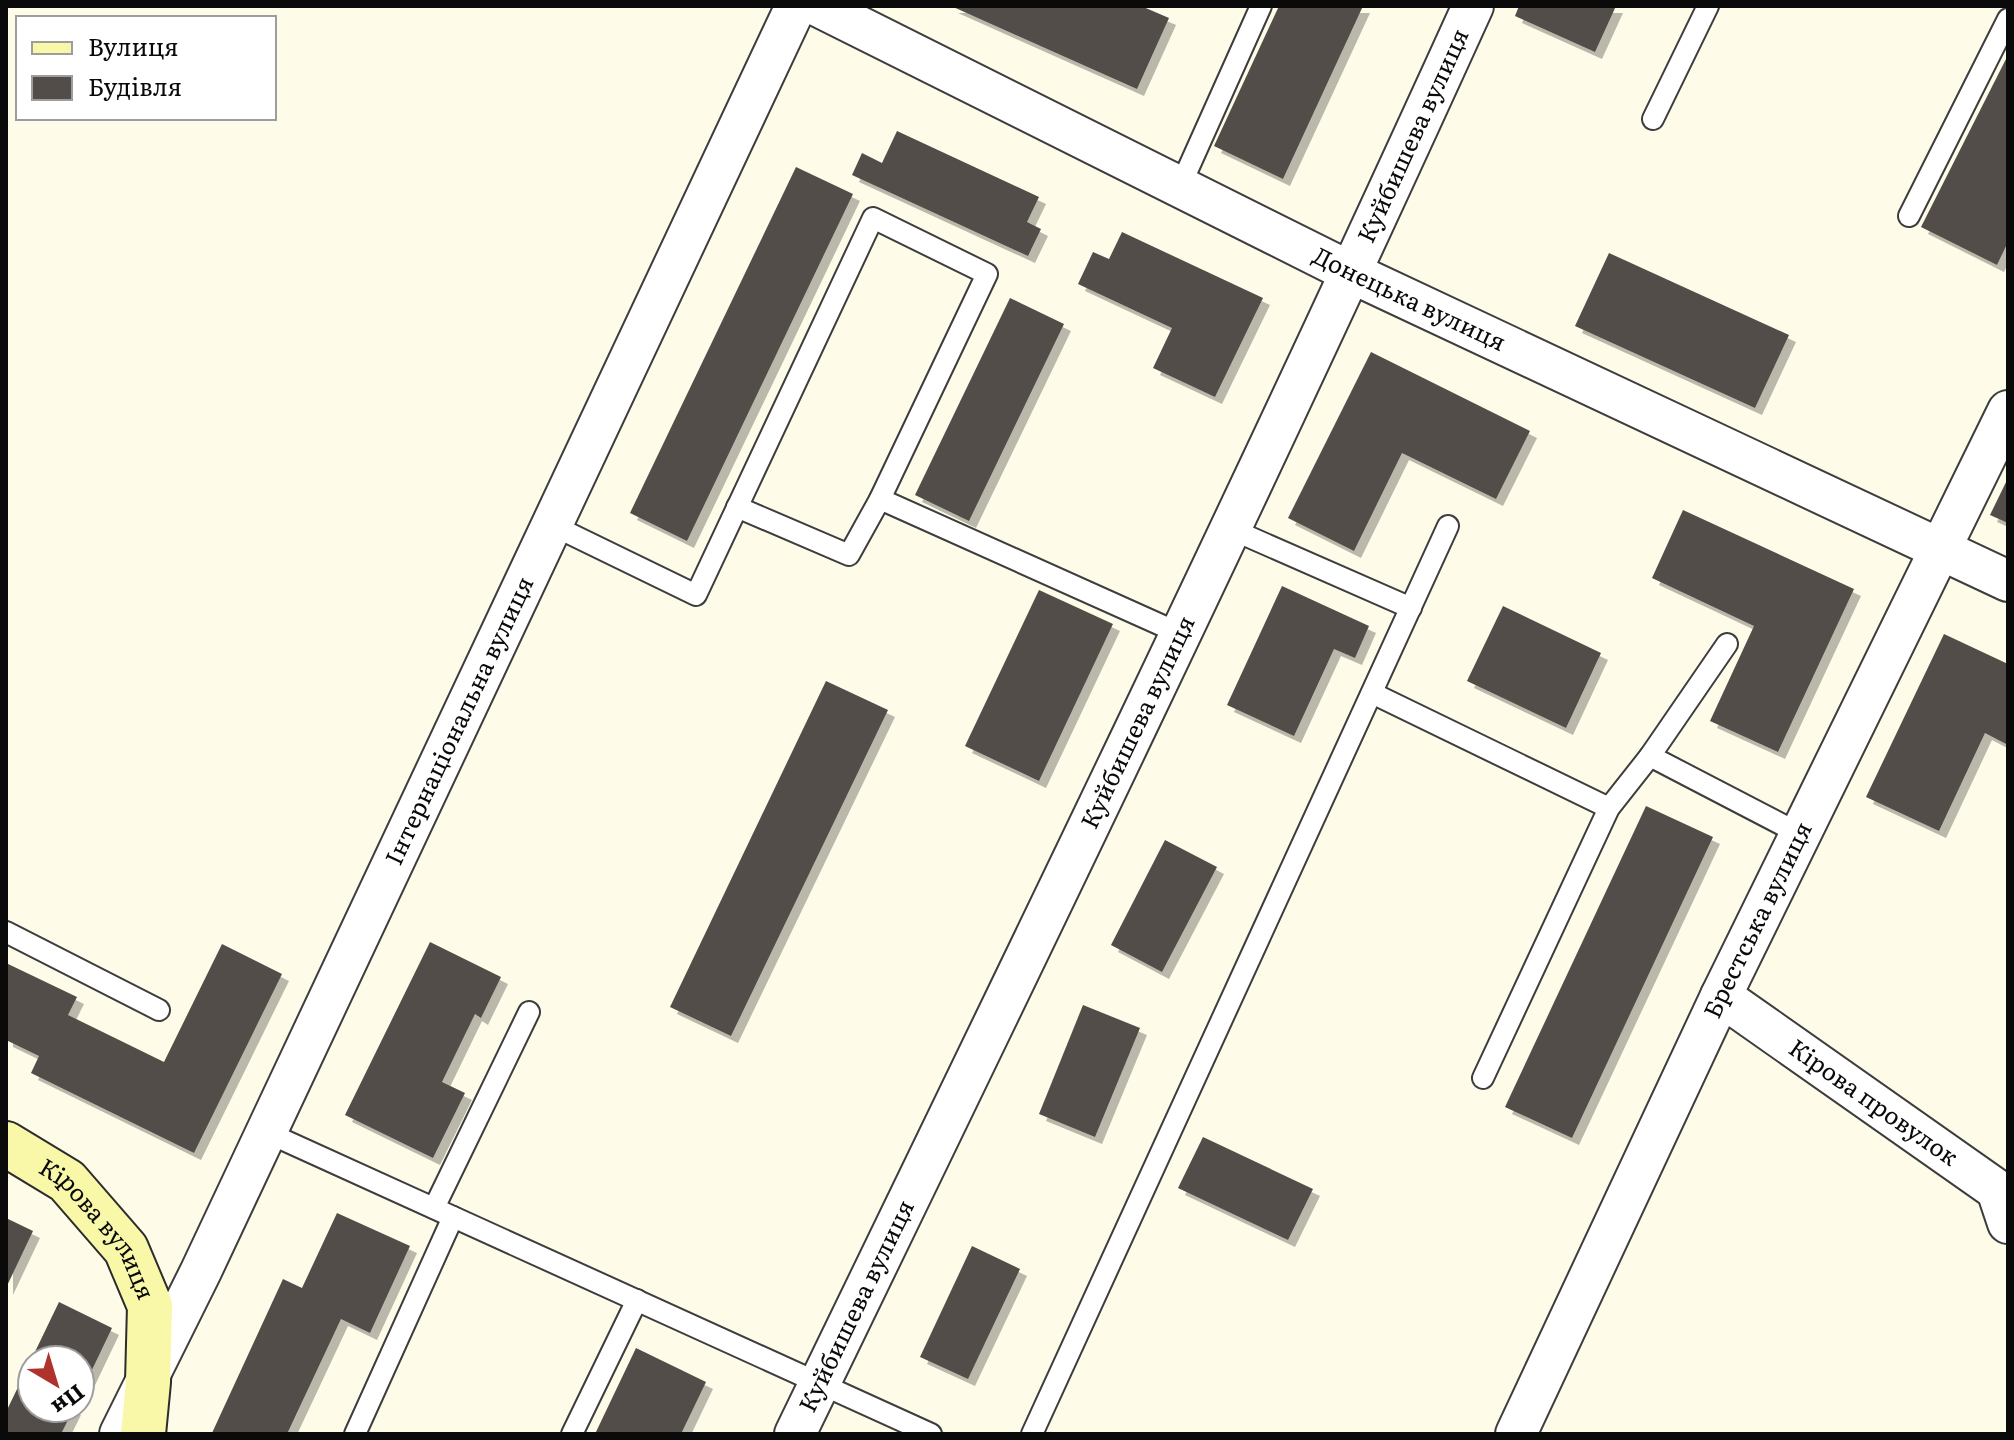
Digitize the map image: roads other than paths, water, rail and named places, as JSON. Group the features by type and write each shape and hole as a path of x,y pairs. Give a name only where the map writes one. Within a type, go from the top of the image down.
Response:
{"main road":[{"name":"Кірова вулиця","path":"6,1144 67,1181 126,1249 150,1306 143,1434"}],"street":[{"name":"Інтернаціональна вулиця","path":"120,1434 148,1382 796,6"},
{"name":"Донецька вулиця","path":"818,6 1352,273 2008,581"},
{"name":"Куйбишева вулиця","path":"795,1434 1231,529 1473,6"},
{"name":"Брестська вулиця","path":"1516,1434 1721,996 2008,411"},
{"name":"Кірова провулок","path":"1721,996 1997,1190 2008,1223"}],"lane":[{"path":"1179,189 1261,6"},
{"path":"1653,119 1708,6"},
{"path":"1909,216 2008,19"},
{"path":"552,525 696,595 737,507 873,218 987,274 880,499 849,555 737,507"},
{"path":"880,499 1181,634"},
{"path":"1032,1434 1448,526"},
{"path":"1231,529 1411,608"},
{"path":"1483,1078 1609,808 1650,756 1727,644"},
{"path":"1372,693 1609,808"},
{"path":"1650,756 1800,834"},
{"path":"6,932 159,1010"},
{"path":"355,1434 443,1213 529,1012"},
{"path":"266,1132 931,1434"},
{"path":"572,1434 637,1300"}]}
